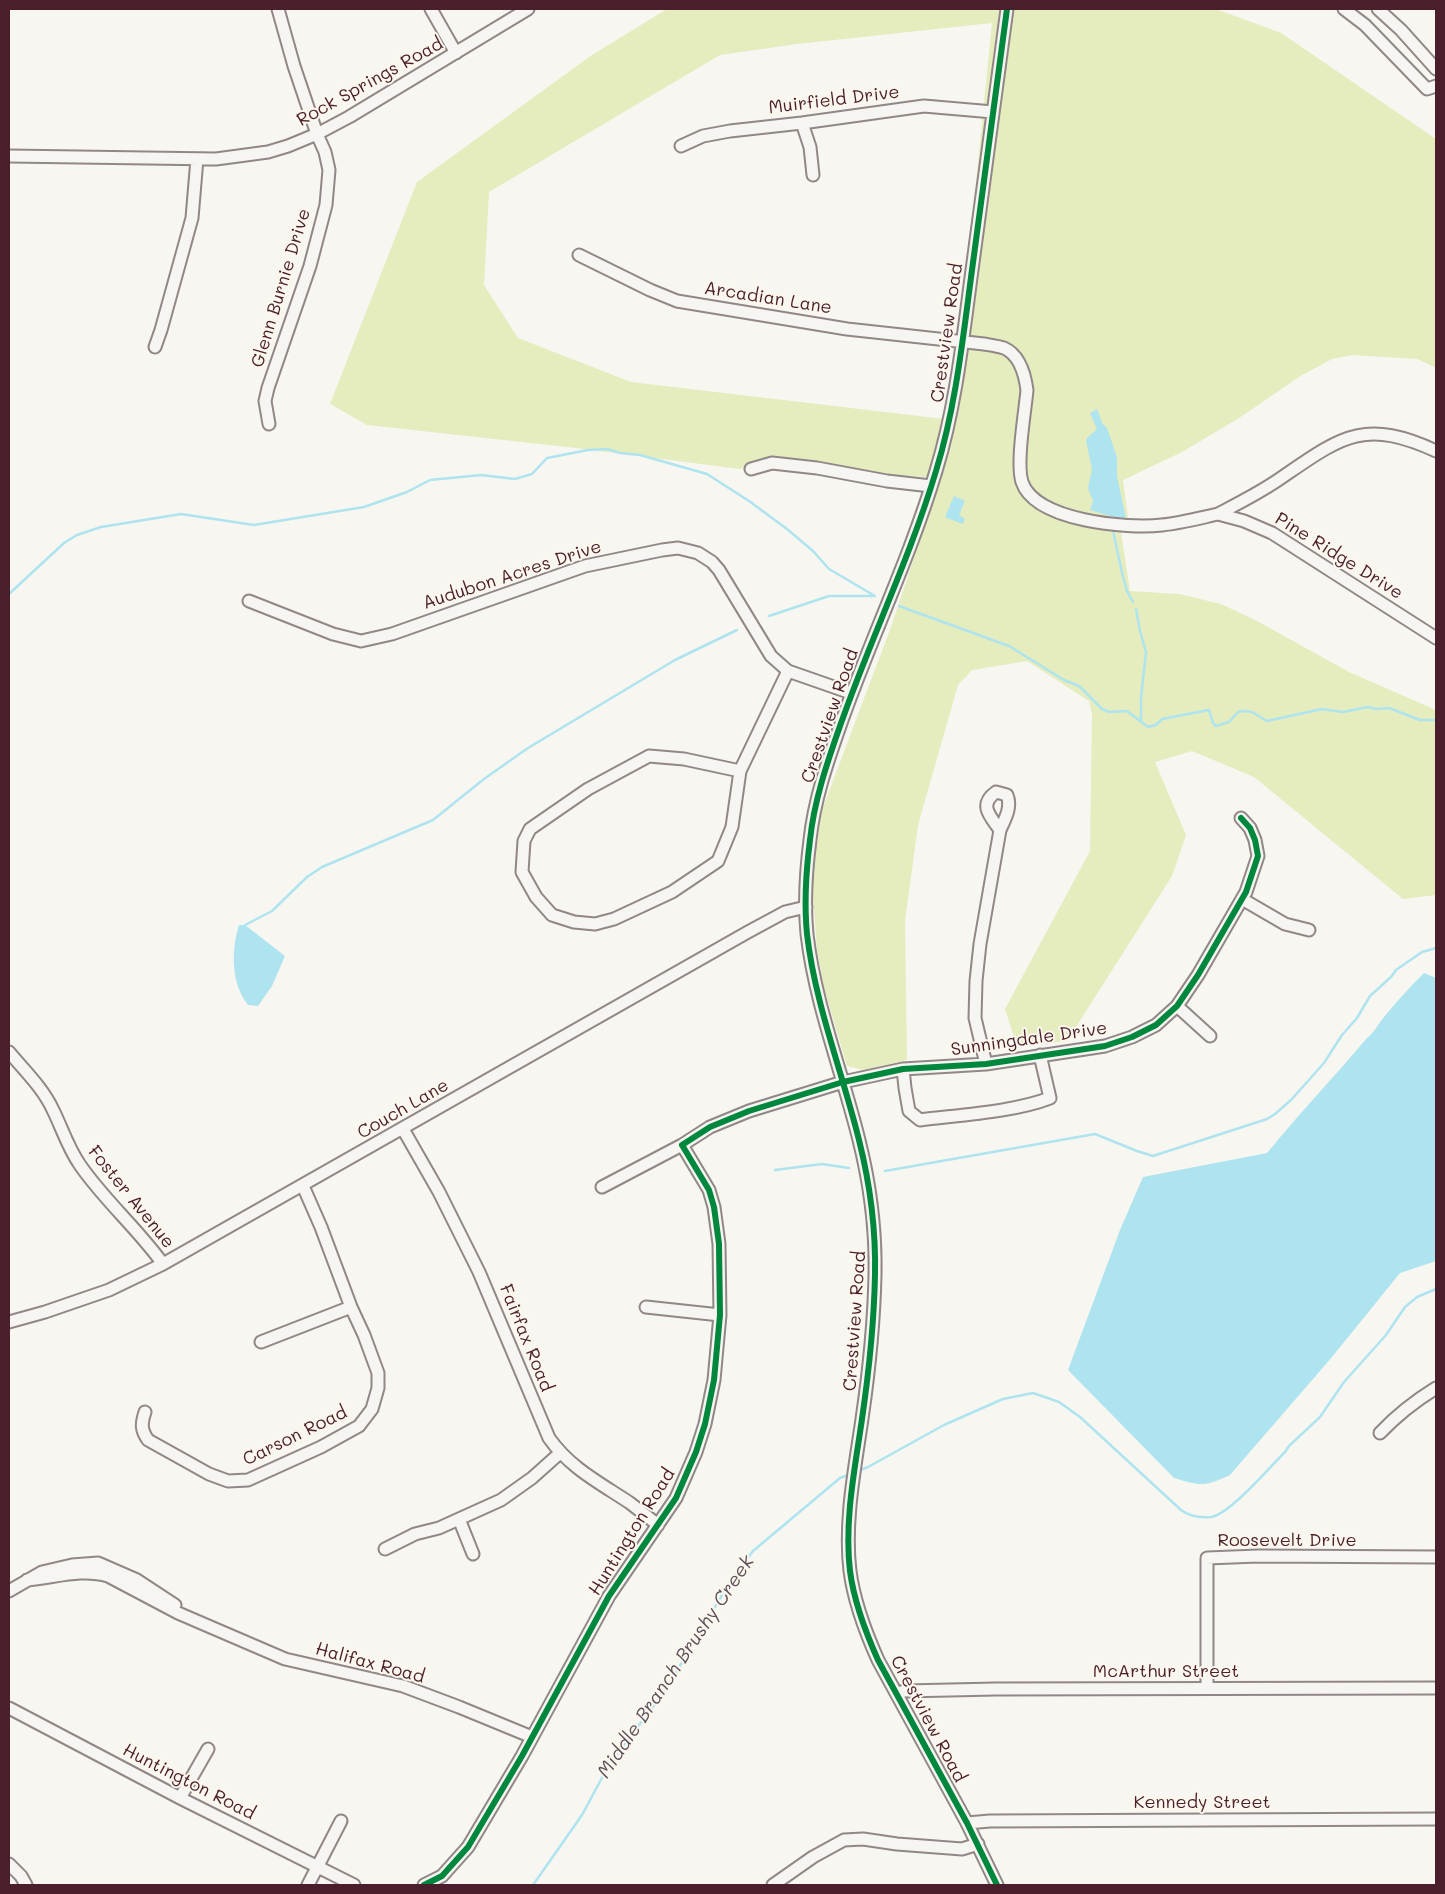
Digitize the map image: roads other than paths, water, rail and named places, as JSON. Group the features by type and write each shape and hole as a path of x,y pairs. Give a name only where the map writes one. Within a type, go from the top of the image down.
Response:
{"street":[{"name":"Glenn Burnie Drive","path":"270,424 265,401 268,388 310,266 326,205 329,170 325,152 294,66 278,9"},
{"path":"431,9 456,54"},
{"name":"Rock Springs Road","path":"9,156 197,159 233,158 268,152 317,134 349,117 528,9"},
{"name":"Crestview Road","path":"997,1885 978,1844 897,1694 866,1632 855,1597 850,1568 849,1532 874,1320 875,1243 869,1186 859,1140 820,1001 810,956 806,928 806,907 810,837 821,780 851,694 932,486 950,414 962,342 1007,9"},
{"path":"1344,9 1365,25 1427,89 1436,86"},
{"path":"1378,9 1436,68"},
{"name":"Muirfield Drive","path":"681,146 703,136 730,131 924,106 993,112"},
{"path":"802,123 810,147 813,175"},
{"path":"155,346 192,218 197,159"},
{"name":"Arcadian Lane","path":"579,255 650,290 678,301 846,329 962,342"},
{"name":"Pine Ridge Drive","path":"962,342 1005,348 1015,356 1021,366 1027,390 1020,469 1021,477 1027,491 1041,503 1058,512 1080,519 1132,526 1160,525 1218,514 1253,495 1320,451 1346,438 1361,434 1379,433 1401,437 1436,450"},
{"path":"751,469 772,463 932,486"},
{"name":"Pine Ridge Drive","path":"1218,514 1244,521 1272,533 1436,638"},
{"name":"Audubon Acres Drive","path":"248,601 334,634 361,641 392,634 584,566 678,548 698,553 716,566 772,656 788,671 851,694"},
{"path":"740,770 684,759 649,756 588,789 530,829 524,840 522,872 536,897 552,915 574,922 595,924 614,919 672,892 718,860 732,828 740,770 788,671"},
{"name":"Sunningdale Drive","path":"842,1082 903,1069 986,1064 1105,1046 1132,1037 1156,1025 1177,1006 1198,974 1242,899 1254,872 1258,856 1255,840 1250,828 1241,818"},
{"path":"986,1064 975,1018 976,981 980,944 1000,830"},
{"path":"1242,899 1285,924 1308,930"},
{"name":"Couch Lane","path":"9,1322 45,1312 102,1292 163,1264 404,1129 748,932 785,912 806,907"},
{"path":"1177,1006 1210,1036"},
{"name":"Foster Avenue","path":"9,1052 53,1108 71,1151 80,1166 145,1239 163,1264"},
{"path":"903,1069 904,1088 909,1110 920,1120 995,1110 1050,1098 1040,1055"},
{"path":"602,1187 710,1127 749,1111 842,1082"},
{"name":"Fairfax Road","path":"404,1129 463,1237 549,1438 560,1453 591,1479 631,1504 658,1524"},
{"name":"Huntington Road","path":"424,1885 442,1876 468,1847 532,1737 609,1596 676,1498 696,1452 705,1424 714,1380 720,1315 719,1244 714,1207 708,1190 682,1144"},
{"name":"Carson Road","path":"145,1412 142,1422 143,1433 148,1440 209,1474 228,1481 248,1480 321,1447 360,1426 372,1408 378,1388 378,1372 303,1186"},
{"path":"261,1342 351,1306"},
{"path":"646,1307 720,1315"},
{"path":"1380,1433 1395,1417 1436,1388"},
{"path":"385,1549 414,1534 439,1528 501,1500 532,1478 560,1453"},
{"path":"459,1519 472,1554"},
{"name":"Roosevelt Drive","path":"1207,1688 1207,1558 1258,1556 1436,1557"},
{"name":"Halifax Road","path":"9,1591 42,1572 72,1565 98,1564 137,1580 200,1622 285,1658 403,1686 459,1706 532,1737"},
{"name":"McArthur Street","path":"897,1694 904,1691 926,1690 1436,1688"},
{"name":"Huntington Road","path":"9,1708 180,1798 354,1885"},
{"path":"180,1798 208,1749"},
{"name":"Kennedy Street","path":"967,1823 990,1821 1436,1819"},
{"path":"308,1885 340,1821"},
{"path":"773,1885 814,1857 844,1840 863,1839 897,1844 962,1849 978,1844"},
{"path":"9,1864 21,1876 26,1885"}],"water":[{"path":"1097,409 1102,423 1107,428 1117,457 1117,476 1126,519 1090,510 1093,501 1088,488 1092,469 1086,441 1097,429 1090,413"},
{"path":"954,496 965,501 959,515 964,518 962,524 945,517"},
{"path":"239,925 245,925 285,956 272,986 258,1006 248,1005 238,987 234,956"},
{"path":"1424,973 1436,978 1436,1261 1400,1273 1332,1357 1230,1475 1214,1482 1202,1484 1190,1483 1174,1478 1068,1370 1120,1230 1143,1177 1267,1153 1372,1034 1394,1005"}],"waterway":[{"path":"9,594 64,543 77,535 101,527 181,514 254,525 364,507 407,492 430,480 481,475 515,479 532,474 547,458 588,450 607,449 620,453 640,455 707,474 749,501 787,529 813,551 829,569 875,596"},
{"path":"1113,531 1123,577 1133,602"},
{"path":"769,616 829,596 873,596"},
{"path":"899,606 1009,646 1064,680 1079,686 1102,709 1109,712 1127,711 1148,727 1156,725 1162,719 1209,710 1213,723 1216,726 1229,722 1238,712 1245,711 1252,712 1267,721 1322,709 1343,712 1368,707 1377,709 1389,708 1420,720 1436,720"},
{"path":"1136,609 1146,652 1141,698 1141,720"},
{"path":"245,925 272,911 307,877 322,867 433,820 484,779 528,748 675,660 737,630"},
{"path":"885,1171 1095,1134 1153,1156 1267,1119 1291,1100 1324,1063 1342,1035 1357,1018 1370,996 1396,970 1422,952 1436,948"},
{"path":"775,1170 822,1164 849,1168"},
{"name":"Middle Branch Brushy Creek","path":"858,1471 944,1425 1003,1399 1033,1393 1059,1402 1080,1417 1181,1510 1195,1516 1211,1517 1219,1514 1239,1499 1289,1446 1320,1417 1344,1382 1386,1335 1405,1307 1417,1297 1436,1289"},
{"name":"Middle Branch Brushy Creek","path":"533,1885 582,1815 610,1763 665,1691 731,1580 753,1551 840,1478 851,1474"}]}
